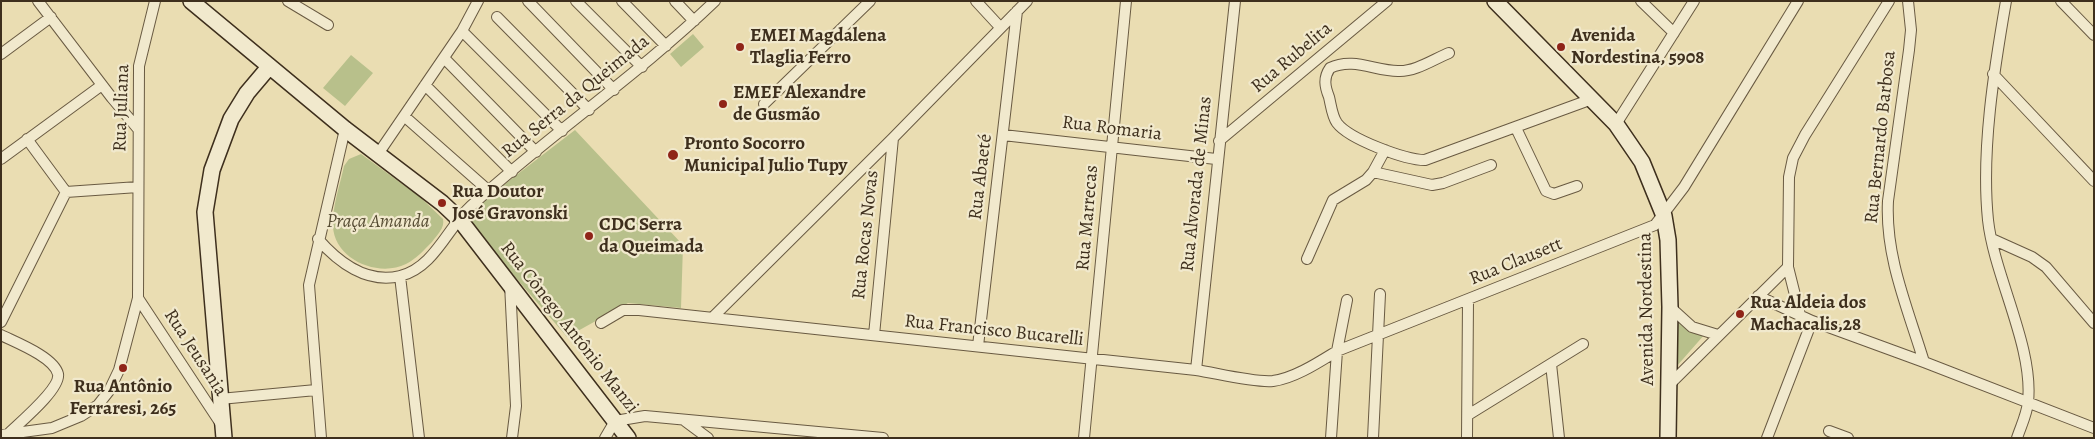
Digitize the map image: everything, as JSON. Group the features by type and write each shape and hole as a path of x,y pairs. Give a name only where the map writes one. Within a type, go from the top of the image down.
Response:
{"street":[{"path":"38,1 138,129"},
{"name":"Rua Juliana","path":"6,436 52,428 81,416 98,405 109,392 119,370 138,298 138,66 155,1"},
{"path":"191,1 345,129 442,203 460,220 433,253 414,270 400,276 381,277 364,274 346,265 318,239"},
{"path":"288,1 328,25"},
{"path":"378,154 462,31 478,1"},
{"path":"528,1 614,90"},
{"path":"576,1 642,67"},
{"path":"622,1 666,46"},
{"path":"675,1 694,21"},
{"name":"Rua Serra da Queimada","path":"460,220 470,207 642,67 715,1"},
{"path":"764,104 870,1"},
{"path":"976,1 1000,27"},
{"path":"712,318 893,138 1027,1"},
{"name":"Rua Marrecas","path":"1084,438 1126,1"},
{"name":"Rua Alvorada de Minas","path":"1196,370 1216,159 1235,1"},
{"name":"Rua Rubelita","path":"1219,141 1387,1"},
{"name":"Avenida Nordestina","path":"1495,1 1616,124 1642,162 1664,216 1668,244 1670,307 1668,438"},
{"path":"1641,1 1674,33"},
{"path":"1616,124 1694,1"},
{"path":"1664,216 1798,1"},
{"path":"1800,315 1788,267 1789,177 1794,158 1805,135 1889,1"},
{"name":"Rua Bernardo Barbosa","path":"1908,1 1909,50 1888,201 1887,225 1895,270 1924,362"},
{"path":"2006,1 1993,74 1987,199 1992,239 2024,355 2028,402 2017,438"},
{"path":"2062,1 2094,35"},
{"name":"Rua Abaeté","path":"978,346 1017,11"},
{"path":"1,54 51,17"},
{"path":"497,17 589,110"},
{"path":"462,31 562,131"},
{"path":"1449,52 1410,70 1400,72 1340,63 1327,72 1325,84 1336,121 1352,134 1384,150 1414,160 1425,160 1592,99"},
{"path":"444,58 536,152"},
{"path":"223,432 205,212 212,170 231,119 246,93 269,67"},
{"path":"1993,74 2094,181"},
{"path":"1,158 102,85"},
{"path":"425,86 512,172"},
{"path":"404,116 489,191"},
{"path":"1516,128 1546,191 1554,194 1577,186"},
{"path":"321,438 309,285 318,239 345,129"},
{"name":"Rua Romaria","path":"1004,135 1216,159"},
{"name":"Rua Rocas Novas","path":"874,336 893,138"},
{"path":"27,139 66,192"},
{"path":"1307,259 1333,200 1366,180 1373,172 1384,150"},
{"path":"1373,172 1432,185 1443,183 1491,165"},
{"path":"66,192 138,188"},
{"path":"1,322 66,192"},
{"name":"Rua Clausett","path":"1378,335 1655,225 1664,216"},
{"name":"Rua Cônego Antônio Manzi","path":"460,220 628,438"},
{"path":"1992,239 2020,251 2046,267 2092,320"},
{"path":"1669,385 1788,267"},
{"path":"400,276 419,438"},
{"path":"510,284 516,406 512,438"},
{"path":"1373,438 1380,294"},
{"path":"1758,296 1812,321 2094,428"},
{"name":"Rua Jeusania","path":"138,298 223,432"},
{"path":"1331,438 1337,351 1347,300"},
{"path":"1467,438 1468,300"},
{"path":"1670,307 1692,327 1718,335"},
{"name":"Rua Francisco Bucarelli","path":"601,323 614,315 630,309 1196,370 1273,381 1321,361 1337,351 1378,335"},
{"path":"1767,438 1812,321"},
{"path":"1,335 47,360 58,374 54,387 6,436"},
{"path":"1468,415 1583,344"},
{"path":"1551,364 1559,438"},
{"path":"220,399 316,390"},
{"path":"605,438 615,421 645,416 882,438"},
{"path":"684,420 708,438"},
{"path":"1830,430 1848,438"}],"green space":[{"path":"693,34 704,47 681,67 670,54"},
{"path":"351,55 373,73 345,106 323,88"},
{"path":"575,130 683,245 681,308 628,303 567,337 471,226 471,210"},
{"name":"Praça Amanda","path":"361,154 420,197 443,219 442,228 432,242 417,257 395,268 383,269 359,263 341,248 335,238 333,226 334,211 344,166 349,159"},
{"path":"1678,319 1705,334 1676,367"}],"place":[{"name":"EMEI Magdalena Tlaglia Ferro","path":"740,47"},
{"name":"Avenida Nordestina, 5908","path":"1561,47"},
{"name":"EMEF Alexandre de Gusmão","path":"723,104"},
{"name":"Pronto Socorro Municipal Julio Tupy","path":"673,155"},
{"name":"Rua Doutor José Gravonski","path":"442,203"},
{"name":"CDC Serra da Queimada","path":"589,236"},
{"name":"Rua Aldeia dos Machacalis,28","path":"1740,314"},
{"name":"Rua Antônio Ferraresi, 265","path":"123,368"}]}
